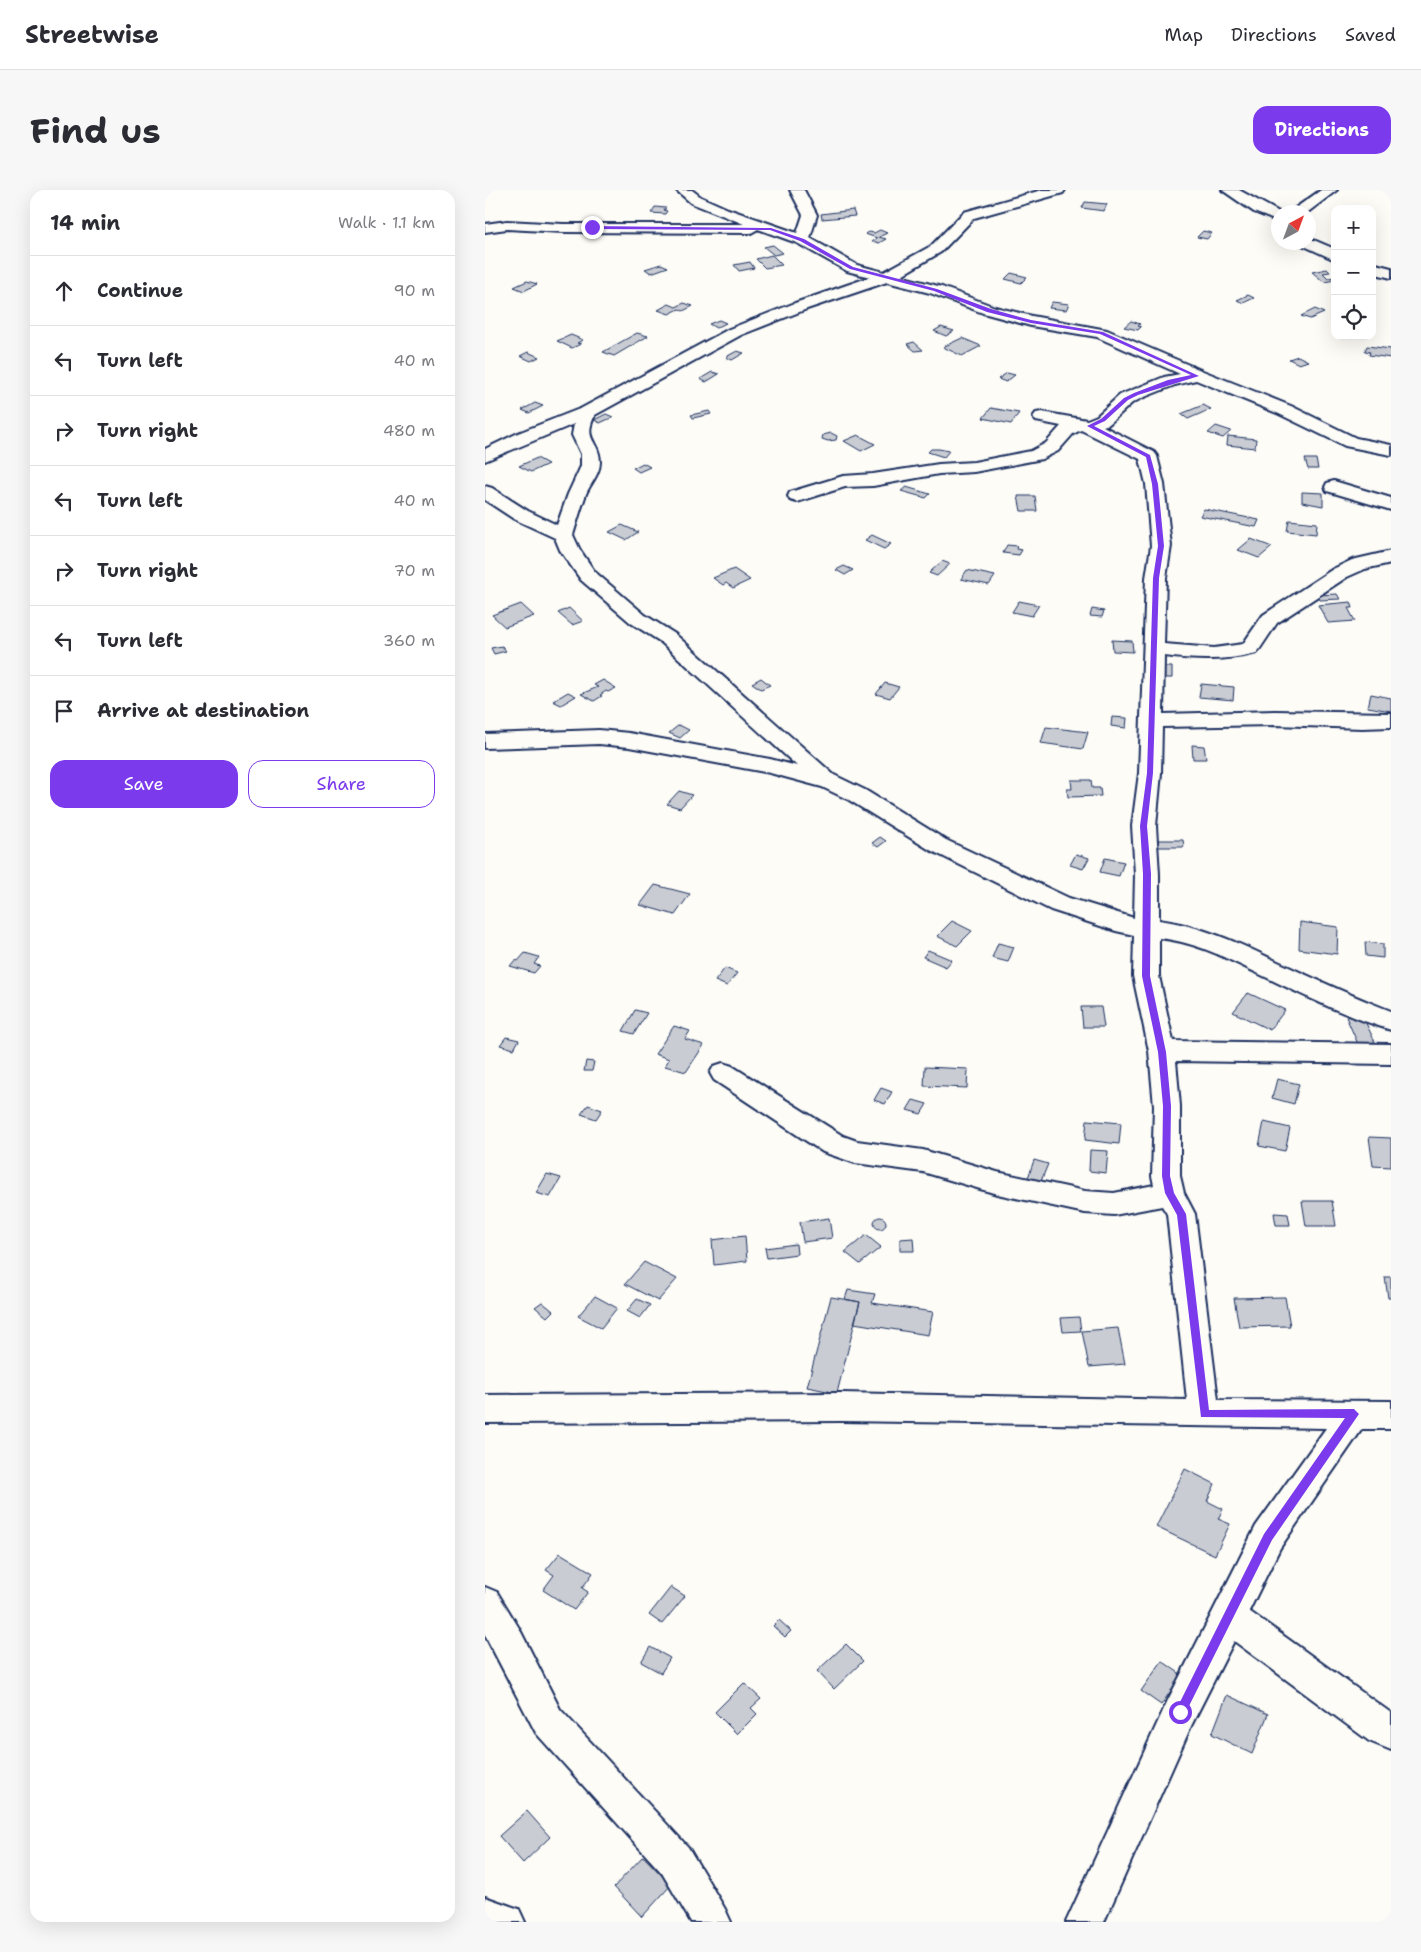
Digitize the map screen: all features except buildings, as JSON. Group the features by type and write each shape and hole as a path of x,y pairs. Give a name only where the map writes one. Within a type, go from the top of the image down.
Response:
{"street":[{"path":"683,190 696,200 723,212 802,240 822,250 841,264 936,290 989,310 1031,321 1101,333 1197,376 1285,410 1351,442 1391,450"},
{"path":"797,190 810,215 802,240"},
{"path":"485,456 524,437 588,412 735,332 801,306 886,277 936,249 969,214 1059,190"},
{"path":"1229,190 1271,214"},
{"path":"1309,205 1330,190"},
{"path":"485,228 507,225 563,228 771,229"},
{"path":"1316,246 1331,253"},
{"path":"1376,269 1391,273"},
{"path":"797,496 843,482 974,467 1036,455 1052,447 1067,430 1103,420 1126,399 1136,394 1163,383 1197,376"},
{"path":"563,536 577,494 591,464 589,449 581,437 580,427 588,412"},
{"path":"1042,417 1083,425 1149,456 1151,461 1161,546 1156,578 1150,773 1144,826 1147,874 1146,976 1162,1052 1167,1106 1166,1176 1170,1193 1181,1214 1204,1414"},
{"path":"1334,487 1391,504"},
{"path":"485,492 521,515 563,536 588,576 638,619 668,638 826,780"},
{"path":"1153,649 1207,654 1235,653 1250,649 1270,619 1340,573 1359,564 1391,557"},
{"path":"1151,721 1275,718 1391,720"},
{"path":"485,741 599,737 629,740 770,766 826,780 857,795 938,845 1060,904 1125,925 1185,932 1214,942 1346,1004 1391,1022"},
{"path":"1162,1052 1391,1054"},
{"path":"723,1073 833,1144 855,1152 923,1161 997,1183 1085,1202 1114,1204 1170,1193"},
{"path":"485,1409 841,1407 1204,1414 1391,1415"},
{"path":"1085,1922 1180,1712 1268,1537 1354,1414"},
{"path":"485,1603 507,1640 548,1721 675,1860 712,1922"},
{"path":"1229,1616 1355,1710 1391,1732"},
{"path":"485,1916 506,1922"}],"route":[{"path":"592,227 626,229 771,229 802,240 822,250 841,264 852,268 911,282 989,310 1031,321 1101,333 1197,376 1170,381 1136,394 1126,399 1103,420 1089,426 1149,456 1155,484 1161,546 1156,578 1150,773 1144,826 1147,874 1146,976 1162,1052 1167,1106 1166,1176 1170,1193 1181,1214 1204,1414 1354,1414 1268,1537 1180,1712"}]}
